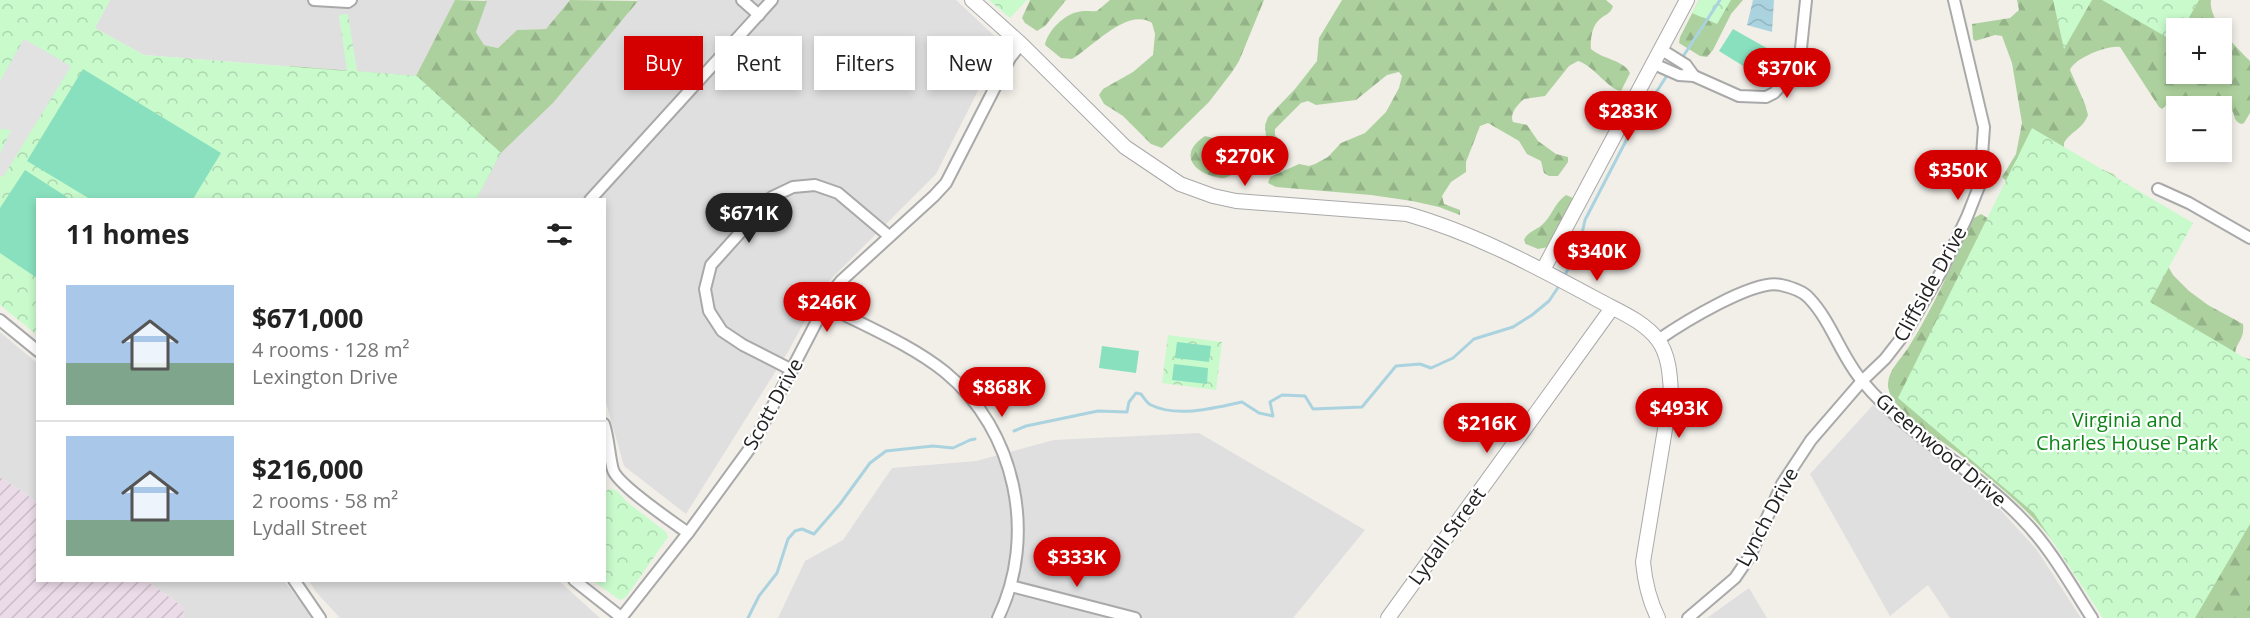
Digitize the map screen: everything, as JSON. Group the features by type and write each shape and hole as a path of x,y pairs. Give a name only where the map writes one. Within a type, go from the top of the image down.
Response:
{"street":[{"path":"314,0 348,2 351,0"},
{"path":"742,0 759,15"},
{"path":"592,198 772,0"},
{"path":"972,0 1021,44 1125,147 1180,184 1213,196 1236,201 1407,214 1434,222 1543,270 1635,320 1658,340 1670,370 1671,393 1643,562 1651,605 1658,618"},
{"path":"1543,270 1687,0"},
{"path":"1654,64 1674,73 1694,76 1739,96 1766,97 1774,93 1789,78 1800,58 1806,0"},
{"name":"Cliffside Drive","path":"1862,381 1885,359 1906,332 1941,272 1980,184 1984,127 1954,0"},
{"name":"Scott Drive","path":"621,618 688,533 753,444 825,305 841,280 946,183 1010,58 1021,44"},
{"path":"1662,50 1686,65 1694,76"},
{"path":"792,370 743,345 722,331 709,310 705,289 711,265 772,197 793,187 815,185 838,193 889,236"},
{"path":"2158,189 2189,203 2250,238"},
{"name":"Greenwood Drive","path":"1658,340 1761,285 1777,284 1808,296 1826,321 1846,360 1862,381 1896,415 1995,494 2021,518 2051,554 2092,618"},
{"path":"825,305 913,350 945,372 966,393 988,422 1005,456 1015,492 1018,531 1016,562 1011,586 998,618"},
{"name":"Lydall Street","path":"1388,618 1612,308"},
{"path":"0,320 36,349"},
{"name":"Lynch Drive","path":"1688,618 1735,578 1750,556 1782,484 1811,440 1862,381"},
{"path":"606,445 609,476 629,488 688,533"},
{"path":"299,582 320,618"},
{"path":"576,582 621,618"},
{"path":"1011,586 1135,618"}],"shaded area":[{"path":"110,0 455,0 417,76 357,72 347,14 339,16 348,71 144,55 95,28"},
{"path":"485,0 570,0 546,29 517,30 498,48 484,45 476,32"},
{"path":"638,0 956,0 995,36 927,36 927,90 978,90 936,174 823,287 789,350 686,514 624,466 606,403 606,198 477,198 501,153 553,103"},
{"path":"24,39 71,66 3,177 0,176 0,154 11,130 0,129 0,81"},
{"path":"0,332 36,362 36,501 0,477"},
{"path":"1873,405 1998,507 2037,550 2081,618 1950,618 1928,585 1890,616 1810,474"},
{"path":"1199,433 1365,530 1293,618 778,618 805,561 843,540 892,468 976,461 1054,440"},
{"path":"0,477 36,501 36,582 148,582 183,607 184,618 0,618"},
{"path":"148,582 285,582 314,618 184,618 183,607"},
{"path":"310,582 560,582 600,618 340,618"},
{"path":"1749,588 1767,618 1707,618"}],"green space":[{"path":"0,0 110,0 95,28 144,55 347,71 339,15 348,14 357,71 417,76 501,153 477,198 36,198 36,334 0,305"},
{"path":"455,0 487,1 476,32 484,45 498,48 517,30 546,29 570,0 638,1 553,103 501,153 477,198 289,66 416,76"},
{"path":"989,0 1027,0 1010,18"},
{"path":"1030,0 1066,0 1045,26 1037,31 1025,23 1022,18"},
{"path":"1110,0 1264,0 1239,61 1232,72 1209,102 1162,148 1151,144 1123,116 1104,104 1099,95 1103,89 1133,72 1153,55 1155,34 1152,23 1132,20 1121,24 1072,59 1061,58 1045,45 1053,29 1067,16 1080,11 1097,11"},
{"path":"1342,0 1606,0 1613,6 1595,26 1591,37 1591,49 1623,65 1630,73 1621,91 1616,90 1584,63 1578,61 1569,66 1545,96 1524,99 1517,106 1512,116 1513,122 1527,125 1538,141 1556,154 1568,157 1568,162 1558,176 1549,176 1544,173 1541,161 1527,154 1519,141 1488,123 1480,126 1466,162 1466,172 1451,182 1442,196 1444,204 1460,210 1460,215 1412,201 1276,187 1268,183 1270,177 1299,164 1309,166 1315,164 1328,157 1341,143 1365,133 1386,112 1399,88 1402,76 1399,72 1387,75 1356,100 1316,105 1308,101 1301,103 1275,129 1275,135 1282,143 1281,148 1269,155 1248,174 1234,174 1220,178 1196,168 1192,162 1192,150 1205,136 1213,138 1231,156 1249,157 1266,137 1265,125 1268,117 1295,89 1317,61 1319,38"},
{"path":"1699,0 1743,0 1731,14 1713,50 1707,57 1700,56 1679,43"},
{"path":"1699,0 1731,0 1717,24 1692,13"},
{"name":"Virginia and Charles House Park","path":"2017,0 2211,0 2211,8 2215,18 2166,18 2166,84 2232,84 2232,42 2250,61 2250,113 2241,124 2236,121 2232,111 2232,96 2166,96 2166,106 2162,109 2120,47 2092,53 2078,61 2070,70 2088,115 2083,124 2064,143 2064,149 2093,166 2113,174 2119,180 2173,275 2208,305 2243,324 2243,333 2235,354 2250,359 2250,618 2105,618 2062,553 2033,518 1977,468 1915,422 1895,402 1890,393 1888,383 1891,373 1926,317 1974,218 1981,214 1989,219 2009,184 2002,177 2016,154 2022,123 2012,63 2002,36 1995,35 1975,41 1972,24 2010,18 2019,10"},
{"path":"2053,0 2092,0 2064,49"},
{"path":"2102,0 2199,0 2189,18 2166,18 2166,37"},
{"path":"1733,29 1779,55 1766,80 1719,51"},
{"path":"83,69 221,153 194,198 88,198 27,161"},
{"name":"Virginia and Charles House Park","path":"2032,128 2193,223 2150,302 2250,361 2250,524 2195,618 2103,618 2034,513 1898,398"},
{"path":"25,170 68,198 36,198 36,277 0,253 0,208"},
{"path":"1566,195 1573,198 1572,202 1548,247 1538,249 1526,244 1524,240 1528,235 1542,225"},
{"path":"1168,335 1222,342 1216,390 1162,383"},
{"path":"1177,342 1211,346 1209,362 1175,358"},
{"path":"1102,346 1139,351 1136,373 1099,368"},
{"path":"1174,364 1208,368 1207,384 1172,380"},
{"path":"609,489 616,490 627,502 666,532 668,537 626,597 620,600 594,582 606,582 606,491"}],"water":[{"path":"1753,0 1774,0 1772,32 1747,25"},
{"path":"1025,369 1033,373 1030,379 1032,386 1017,400 1011,394 1017,385 1016,378"}],"waterway":[{"path":"1684,55 1720,0"},
{"path":"1564,277 1579,247 1585,220 1630,133 1666,77"},
{"path":"1014,431 1026,426 1098,411 1127,412 1129,402 1136,393 1141,394 1151,405 1172,411 1196,411 1242,402 1259,413 1273,416 1270,402 1282,395 1305,396 1313,409 1362,407 1396,366 1420,364 1431,368 1453,358 1474,339 1513,327 1532,315 1549,301 1561,283"},
{"path":"748,618 759,596 777,573 788,539 795,531 802,529 814,534 840,504 870,463 886,451 933,446 953,448 975,439"}]}
